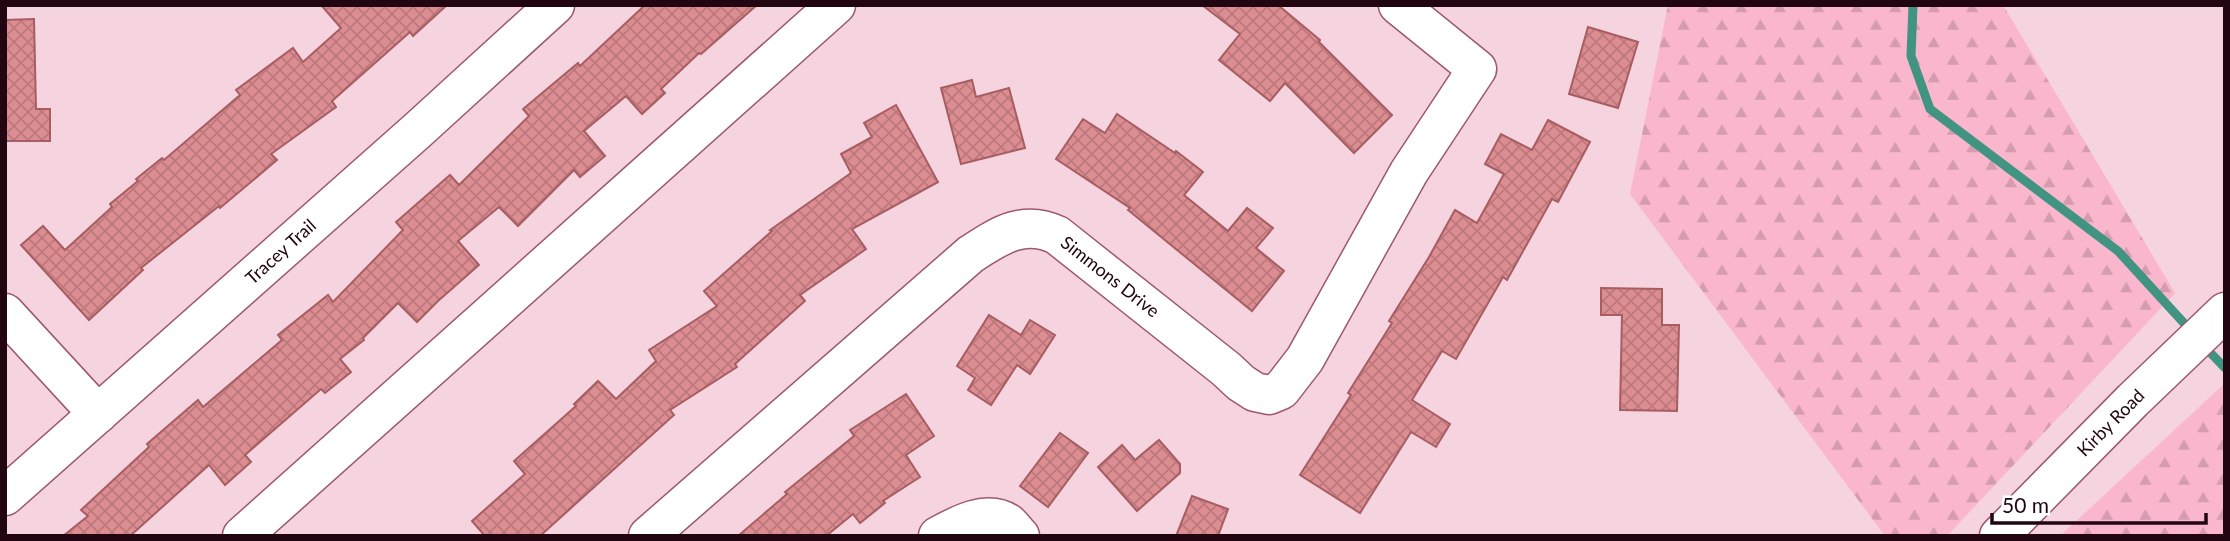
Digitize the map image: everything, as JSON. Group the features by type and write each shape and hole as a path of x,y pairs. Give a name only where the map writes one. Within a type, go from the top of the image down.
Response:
{"street":[{"name":"Tracey Trail","path":"5,496 555,5"},
{"path":"242,536 836,5"},
{"name":"Simmons Drive","path":"648,536 971,254 1011,231 1042,228 1057,236 1241,383 1255,392 1269,395 1281,390 1305,359 1409,173 1477,69 1398,5"},
{"name":"Kirby Road","path":"1999,536 2133,400 2225,312"},
{"path":"5,313 98,414"},
{"path":"939,536 957,526 986,517 1007,523 1020,536"}],"green space":[{"path":"1668,5 2003,5 2175,293 1947,536 1885,536 1630,194"},
{"path":"2225,383 2225,536 2060,536"}],"building":[{"path":"321,5 447,5 413,36 410,32 332,101 336,107 271,154 277,160 220,208 219,206 141,268 143,270 89,320 21,245 43,226 65,250 112,207 110,204 138,181 136,179 162,158 164,160 240,95 236,90 293,48 303,62 341,28"},
{"path":"645,5 757,5 661,89 665,93 642,114 626,96 584,131 605,156 580,177 574,170 518,226 499,207 458,241 479,265 417,322 398,303 364,340 340,359 351,372 325,393 321,389 245,455 251,462 225,485 209,465 130,536 63,536 88,516 81,510 149,447 147,444 198,400 203,407 282,340 278,335 328,295 333,302 403,230 396,222 450,175 459,185 529,116 523,109 578,63 580,66"},
{"path":"1202,5 1278,5 1320,40 1319,42 1392,115 1354,153 1285,83 1270,101 1219,60 1240,34"},
{"path":"34,19 36,109 50,109 50,141 5,141 5,20"},
{"path":"1588,27 1638,42 1618,108 1569,94"},
{"path":"972,80 976,97 1009,88 1025,148 961,164 941,88"},
{"path":"896,105 938,182 852,229 866,249 800,295 805,301 735,364 737,367 670,410 674,415 540,536 485,536 472,521 525,474 514,461 576,406 574,404 598,381 616,399 656,361 649,350 717,306 704,291 772,231 770,230 851,173 841,154 872,137 864,123"},
{"path":"1117,114 1175,153 1176,151 1203,172 1184,195 1228,231 1247,208 1273,228 1256,248 1284,271 1252,311 1128,210 1130,208 1056,159 1083,119 1105,133"},
{"path":"1548,120 1590,142 1558,202 1552,199 1507,280 1503,277 1456,359 1442,351 1412,400 1450,424 1436,447 1411,432 1360,513 1300,475 1351,395 1348,393 1392,323 1389,321 1455,210 1477,223 1504,174 1485,164 1501,134 1532,150"},
{"path":"1601,288 1662,289 1662,325 1679,325 1677,411 1620,410 1622,315 1601,315"},
{"path":"989,315 1021,335 1030,320 1055,335 1030,374 1017,365 991,405 968,390 975,378 957,366"},
{"path":"906,394 934,436 906,455 920,477 883,501 885,503 860,523 853,514 826,536 738,536 787,494 785,492 854,436 850,430"},
{"path":"1060,433 1088,453 1048,507 1020,486"},
{"path":"1159,440 1180,464 1180,473 1137,511 1098,467 1122,445 1135,460"},
{"path":"1192,496 1228,509 1218,536 1176,536"}],"waterway":[{"path":"1913,5 1911,56 1930,109 2118,251 2193,333"},
{"path":"2204,346 2225,368"}]}
